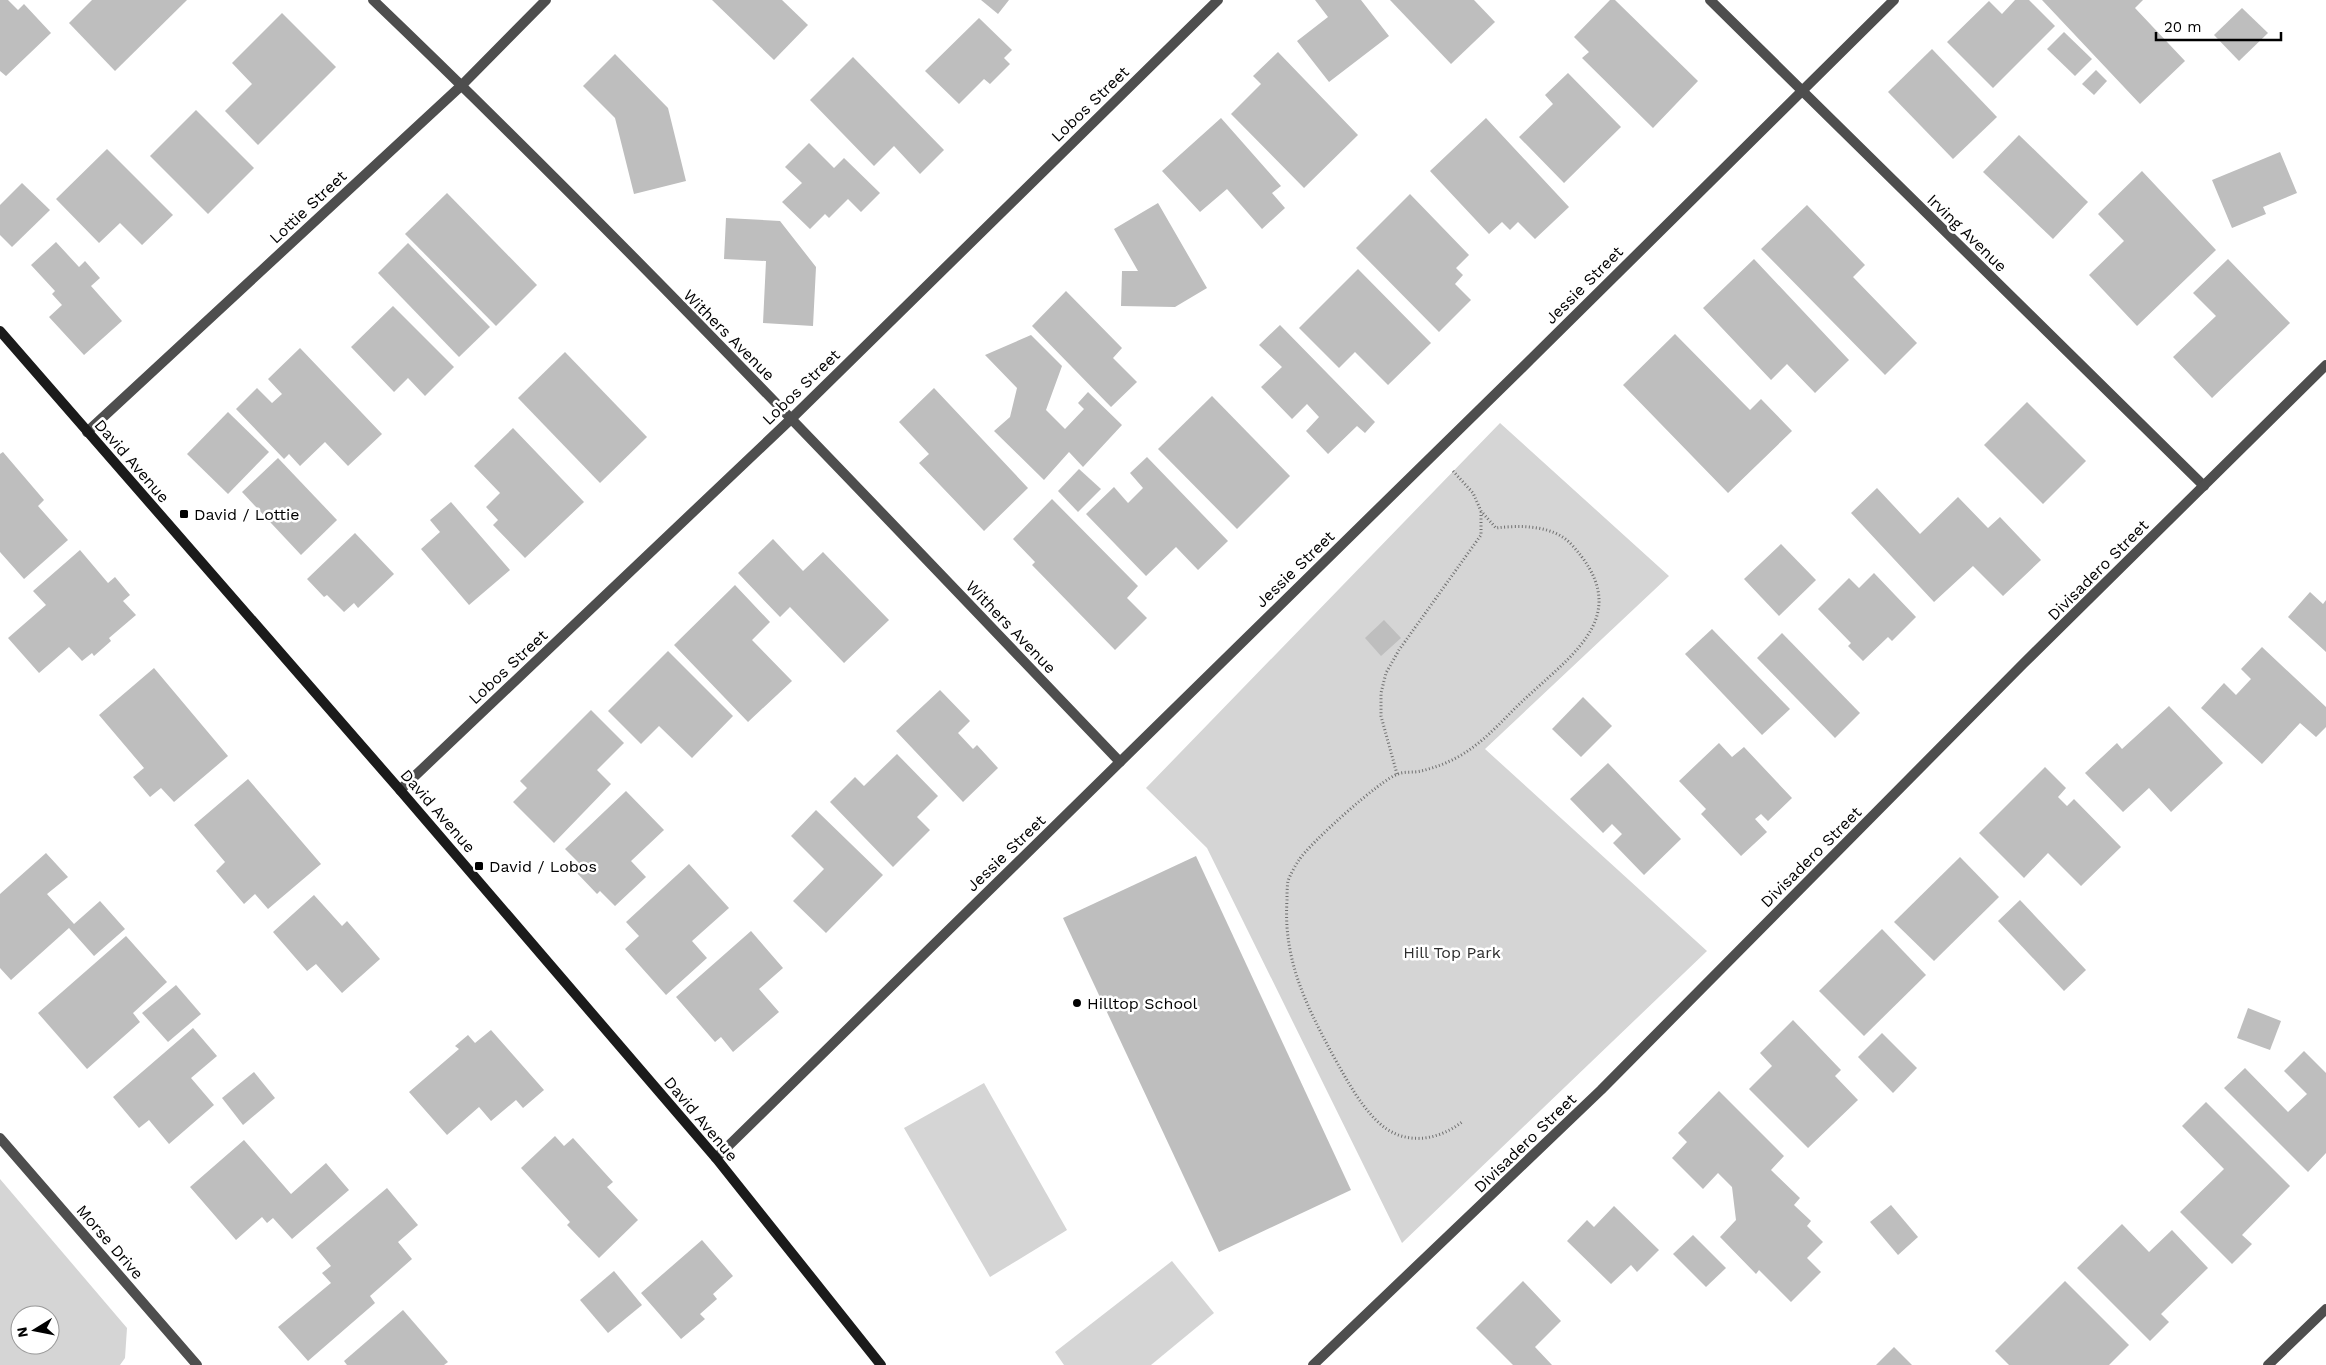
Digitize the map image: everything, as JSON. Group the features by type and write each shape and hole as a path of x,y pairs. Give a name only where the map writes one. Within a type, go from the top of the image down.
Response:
{"main road":[{"name":"David Avenue","path":"0,332 400,790 716,1158 882,1365"}],"street":[{"name":"Withers Avenue","path":"374,0 462,85 791,419 1120,762"},
{"name":"Lottie Street","path":"87,432 462,85 546,0"},
{"name":"Lobos Street","path":"400,790 791,419 1218,0"},
{"name":"Irving Avenue","path":"1710,0 2204,486"},
{"name":"Jessie Street","path":"716,1158 1894,0"},
{"name":"Divisadero Street","path":"1313,1365 1601,1090 2023,664 2326,365"},
{"name":"Morse Drive","path":"0,1138 197,1365"},
{"path":"2268,1365 2326,1309"}],"path":[{"path":"1462,1122 1449,1132 1425,1138 1401,1138 1379,1123 1355,1096 1314,1021 1295,975 1285,926 1288,882 1299,859 1348,811 1397,774 1419,772 1445,764 1469,750 1583,645 1597,622 1599,597 1593,574 1580,554 1566,538 1541,528 1516,526 1496,528 1482,511 1473,493"},
{"path":"1397,774 1381,716 1381,693 1386,673 1399,650 1482,535 1482,511"}],"green space":[{"name":"Hill Top Park","path":"1500,423 1669,576 1485,749 1707,951 1402,1243 1207,848 1146,788"},
{"path":"984,1083 1067,1230 990,1277 904,1128"},
{"path":"0,1179 127,1328 125,1358 120,1365 0,1365"},
{"path":"1172,1261 1214,1313 1151,1365 1064,1365 1055,1352"}],"building":[{"path":"0,0 8,0 18,10 24,4 51,33 6,76 0,71"},
{"path":"92,0 187,0 115,71 69,23"},
{"path":"712,0 782,0 808,25 774,60"},
{"path":"981,0 1009,0 998,14"},
{"path":"1315,0 1361,0 1389,36 1329,82 1297,41 1328,17"},
{"path":"1390,0 1474,0 1495,22 1451,64"},
{"path":"1610,0 1615,0 1698,81 1653,128 1582,58 1589,52 1574,37"},
{"path":"2015,0 2029,0 2055,26 1993,88 1947,42 1989,1 2002,14"},
{"path":"2042,0 2143,0 2135,8 2185,61 2140,104"},
{"path":"2242,8 2268,33 2239,61 2214,35"},
{"path":"282,13 336,67 258,145 225,111 252,84 232,63"},
{"path":"979,18 1012,50 1004,58 1010,64 990,84 984,79 959,104 925,71"},
{"path":"2064,32 2092,59 2075,76 2047,49"},
{"path":"1932,49 1997,117 1953,159 1888,92"},
{"path":"1278,52 1358,135 1304,188 1231,114 1261,84 1253,76"},
{"path":"615,54 668,108 686,181 634,194 615,118 583,86"},
{"path":"853,57 944,150 920,174 894,146 874,166 810,100"},
{"path":"2096,70 2107,81 2094,95 2082,84"},
{"path":"1568,73 1621,127 1564,183 1519,137 1553,104 1545,95"},
{"path":"196,110 254,168 208,214 150,156"},
{"path":"1221,118 1281,186 1272,193 1285,208 1262,229 1227,189 1200,212 1162,171"},
{"path":"1486,118 1569,207 1535,239 1518,222 1510,230 1502,222 1489,234 1430,171"},
{"path":"2019,135 2088,202 2053,239 1983,172"},
{"path":"809,143 834,168 844,158 880,193 861,212 848,199 829,218 825,214 810,229 782,202 802,183 785,167"},
{"path":"107,149 173,215 142,245 120,223 99,243 56,199"},
{"path":"2280,152 2297,193 2263,207 2266,214 2232,228 2212,180"},
{"path":"2142,171 2216,250 2137,326 2089,275 2124,241 2098,214"},
{"path":"22,183 50,210 12,247 0,235 0,205"},
{"path":"447,193 537,285 496,326 405,234"},
{"path":"1410,194 1469,255 1456,268 1463,275 1455,284 1471,300 1439,332 1356,248"},
{"path":"1158,203 1207,288 1175,307 1121,306 1122,271 1138,271 1114,229"},
{"path":"1807,205 1865,265 1853,277 1917,343 1885,375 1761,249"},
{"path":"726,218 780,221 816,267 813,326 763,323 766,261 724,259"},
{"path":"56,242 79,267 85,261 100,278 91,286 122,321 84,355 49,317 62,305 52,294 55,291 31,265"},
{"path":"408,243 490,327 459,357 378,273"},
{"path":"1754,259 1849,360 1815,393 1787,364 1771,380 1703,308"},
{"path":"2228,259 2290,323 2212,398 2173,357 2216,316 2193,293"},
{"path":"1358,269 1431,343 1388,385 1355,352 1339,368 1299,328"},
{"path":"1066,291 1122,348 1113,358 1137,382 1111,407 1032,326"},
{"path":"393,306 454,367 425,396 408,378 394,392 351,347"},
{"path":"1280,325 1375,422 1365,433 1357,426 1328,454 1306,431 1319,417 1307,404 1292,419 1261,387 1282,367 1259,345"},
{"path":"1675,334 1750,410 1761,399 1792,431 1728,493 1623,385"},
{"path":"1031,335 1062,366 1046,410 1065,429 1084,409 1078,403 1088,392 1122,425 1083,467 1069,452 1044,480 994,431 1010,417 1017,388 985,355"},
{"path":"300,348 382,434 348,466 325,442 300,466 289,454 284,459 236,409 257,388 272,403 282,394 268,379"},
{"path":"565,352 647,437 600,483 518,398"},
{"path":"934,388 1028,488 984,531 919,463 929,454 899,422"},
{"path":"1212,396 1290,476 1237,529 1158,449"},
{"path":"2027,402 2086,461 2043,504 1984,445"},
{"path":"228,412 269,452 228,494 187,454"},
{"path":"513,428 584,502 525,558 493,525 498,520 486,507 500,493 474,466"},
{"path":"3,452 44,500 38,506 68,540 24,579 0,552 0,454"},
{"path":"1147,457 1228,541 1198,570 1176,547 1146,576 1086,514 1114,487 1128,503 1143,488 1130,473"},
{"path":"278,458 337,520 301,555 242,492"},
{"path":"1079,469 1101,489 1078,512 1058,491"},
{"path":"1877,488 1920,534 1958,497 1988,528 2000,517 2041,560 2003,596 1973,566 1934,602 1851,513"},
{"path":"1052,499 1138,586 1127,598 1147,618 1115,650 1032,565 1035,562 1013,539"},
{"path":"451,502 510,570 469,605 421,549 440,532 430,520"},
{"path":"355,533 394,574 358,608 354,603 344,612 327,595 324,597 307,579"},
{"path":"773,539 803,571 823,552 889,620 844,663 790,607 780,617 738,573"},
{"path":"1781,544 1816,580 1779,616 1744,579"},
{"path":"80,550 108,583 115,577 130,595 123,601 136,615 109,638 111,641 94,656 92,653 82,661 69,647 39,673 8,638 46,605 33,591"},
{"path":"1874,573 1916,617 1892,641 1888,637 1863,661 1848,646 1851,643 1818,609 1849,578 1859,588"},
{"path":"735,585 770,622 752,640 792,681 748,722 674,645"},
{"path":"2310,592 2323,604 2326,600 2326,652 2288,617"},
{"path":"1384,620 1401,638 1381,656 1365,638"},
{"path":"1712,629 1790,709 1762,735 1685,654"},
{"path":"1782,633 1860,713 1835,738 1757,658"},
{"path":"2262,647 2326,707 2326,727 2316,737 2300,723 2262,764 2201,708 2224,683 2236,695 2251,679 2241,669"},
{"path":"668,651 733,716 692,758 659,726 641,744 608,711"},
{"path":"154,668 228,756 174,802 161,788 150,797 133,777 144,768 99,715"},
{"path":"940,690 970,721 958,733 973,749 977,745 998,768 963,802 896,731"},
{"path":"1583,697 1612,726 1581,757 1552,729"},
{"path":"2169,706 2223,763 2171,812 2149,788 2123,812 2085,773 2117,743 2122,749"},
{"path":"591,710 624,743 597,770 611,784 554,843 513,802 527,788 520,781"},
{"path":"1719,743 1732,757 1744,747 1792,798 1768,821 1761,814 1755,819 1767,832 1741,856 1701,814 1706,809 1679,781"},
{"path":"897,754 938,796 917,817 930,830 893,867 830,802 855,777 864,786"},
{"path":"1608,763 1681,839 1644,875 1613,843 1622,834 1612,824 1603,833 1570,799"},
{"path":"2045,767 2066,788 2058,797 2067,806 2074,799 2121,847 2081,886 2048,853 2024,878 1979,833"},
{"path":"248,779 321,864 268,909 255,894 244,904 216,871 225,862 194,825"},
{"path":"626,791 664,830 631,861 646,877 615,906 600,891 597,894 576,872 582,866 565,849"},
{"path":"816,810 883,875 826,933 793,901 824,869 791,836"},
{"path":"46,853 68,877 47,894 74,924 100,901 125,929 94,956 69,928 11,980 0,968 0,894"},
{"path":"1196,856 1351,1190 1219,1252 1063,918"},
{"path":"1960,857 1999,897 1934,961 1894,922"},
{"path":"689,864 729,908 692,941 707,958 666,995 625,949 639,936 626,922"},
{"path":"314,895 342,926 347,921 380,959 342,993 316,964 307,971 273,932"},
{"path":"2020,900 2086,970 2064,991 1998,921"},
{"path":"1882,929 1926,975 1864,1036 1819,991"},
{"path":"751,931 783,968 759,989 779,1012 733,1052 721,1037 715,1042 676,997"},
{"path":"126,936 167,982 133,1013 140,1022 87,1069 38,1013"},
{"path":"176,985 201,1014 168,1042 142,1013"},
{"path":"2248,1008 2281,1021 2270,1050 2237,1038"},
{"path":"1793,1020 1841,1070 1835,1076 1858,1100 1808,1148 1749,1089 1772,1066 1760,1053"},
{"path":"193,1028 217,1056 191,1078 214,1105 169,1144 149,1120 139,1128 113,1097"},
{"path":"491,1030 544,1090 523,1108 516,1100 491,1121 479,1107 447,1135 409,1092 459,1049 455,1046 468,1035 475,1043"},
{"path":"1882,1033 1917,1068 1893,1093 1858,1057"},
{"path":"2304,1051 2326,1073 2326,1153 2308,1172 2224,1088 2245,1068 2288,1112 2307,1094 2284,1071"},
{"path":"254,1072 275,1098 243,1125 222,1098"},
{"path":"1719,1091 1784,1156 1771,1170 1800,1198 1794,1205 1811,1221 1807,1226 1823,1242 1807,1258 1821,1272 1791,1302 1759,1270 1756,1274 1720,1237 1736,1220 1732,1187 1718,1173 1703,1189 1672,1158 1687,1142 1678,1133"},
{"path":"2206,1102 2290,1186 2242,1235 2252,1244 2232,1264 2180,1212 2224,1169 2182,1126"},
{"path":"555,1136 564,1146 573,1138 613,1182 607,1187 638,1220 599,1258 567,1225 570,1222 521,1168"},
{"path":"244,1140 291,1194 326,1163 349,1190 292,1239 273,1218 267,1223 262,1217 236,1240 190,1187"},
{"path":"387,1188 418,1225 398,1242 412,1259 370,1296 375,1303 308,1361 278,1327 331,1283 322,1273 331,1266 316,1248"},
{"path":"1891,1205 1918,1237 1898,1255 1870,1222"},
{"path":"1614,1206 1659,1250 1637,1272 1631,1265 1611,1284 1567,1241 1587,1220 1594,1227"},
{"path":"2122,1224 2149,1252 2172,1230 2208,1268 2161,1314 2169,1322 2150,1341 2077,1268"},
{"path":"1693,1235 1726,1268 1706,1287 1673,1254"},
{"path":"702,1240 733,1276 713,1294 717,1299 700,1314 705,1319 681,1339 641,1293"},
{"path":"614,1271 642,1305 608,1333 580,1300"},
{"path":"1523,1281 1561,1321 1535,1347 1552,1365 1513,1365 1476,1328"},
{"path":"2065,1281 2129,1345 2109,1365 2009,1365 1995,1351"},
{"path":"403,1310 448,1362 444,1365 347,1365 344,1361"},
{"path":"1894,1347 1912,1365 1876,1365"}],"place":[{"name":"David / Lottie","path":"184,514"},
{"name":"David / Lobos","path":"479,866"},
{"name":"Hilltop School","path":"1077,1003"}]}
